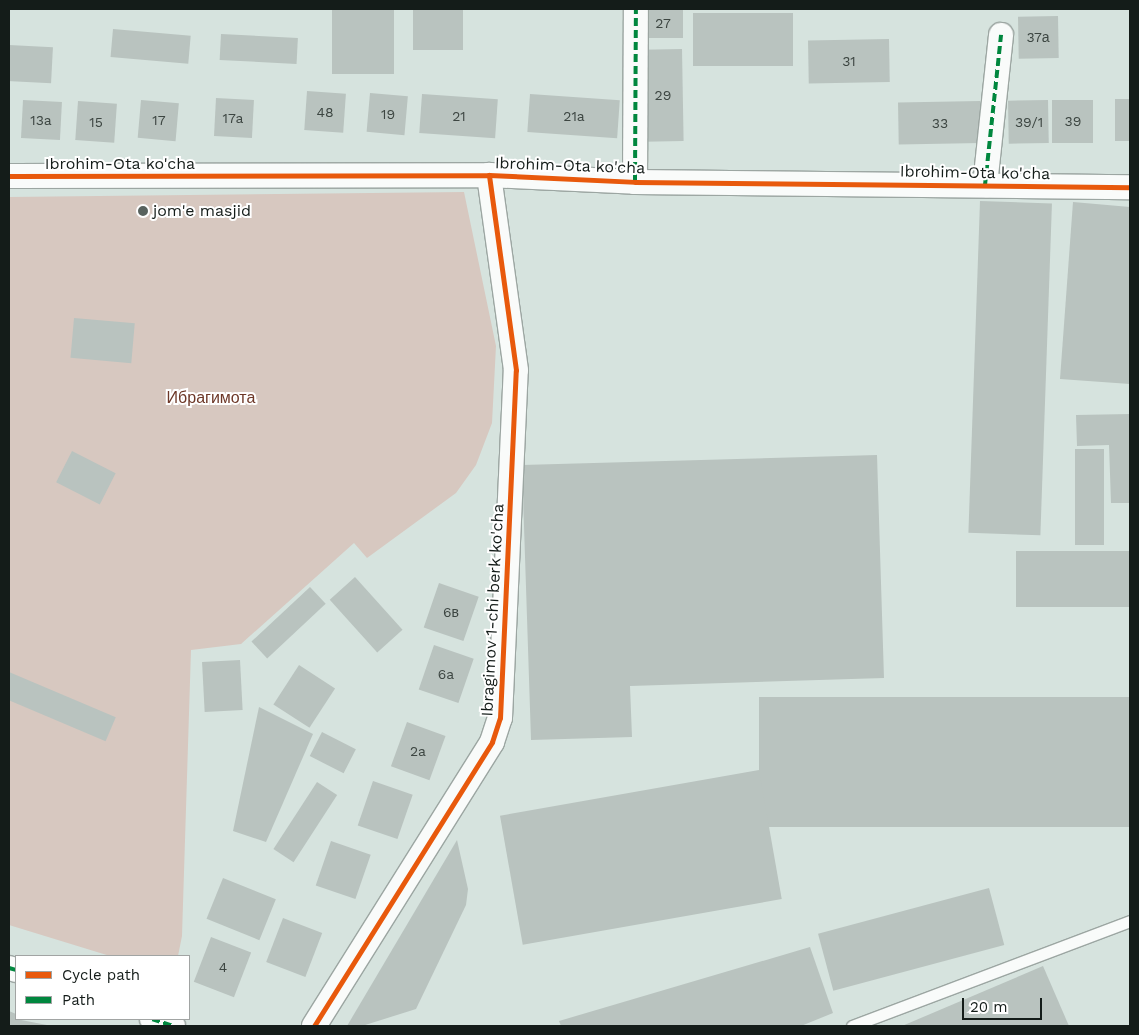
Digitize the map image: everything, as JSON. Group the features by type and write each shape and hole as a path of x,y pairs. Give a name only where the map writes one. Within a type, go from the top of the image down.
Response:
{"street":[{"path":"635,182 636,9"},
{"path":"984,185 1001,35"},
{"name":"Ibrohim-Ota ko'cha","path":"9,176 489,176 635,182 1130,187"},
{"name":"Ibragimov 1-chi berk ko'cha","path":"314,1026 492,742 500,718 516,370 489,176"},
{"path":"155,1020 174,1026"}],"lane":[{"path":"852,1026 1130,921"}],"green space":[{"name":"Ибрагимота","path":"464,192 496,346 492,423 476,465 456,493 367,558 354,543 241,644 191,650 182,936 178,955 107,955 9,925 9,197"}],"building":[{"path":"332,9 394,9 394,74 332,74"},
{"path":"413,9 463,9 463,50 413,50"},
{"path":"642,9 683,9 683,38 642,38"},
{"path":"693,13 793,13 793,66 693,66"},
{"path":"1058,16 1059,58 1019,59 1018,17"},
{"path":"113,29 191,36 188,64 111,57"},
{"path":"221,34 298,38 297,64 220,60"},
{"path":"889,39 890,82 809,83 808,40"},
{"path":"9,45 53,47 51,83 9,81"},
{"path":"682,49 684,141 644,142 642,50"},
{"path":"307,91 346,94 343,133 304,130"},
{"path":"370,93 408,96 404,135 367,132"},
{"path":"422,94 498,99 495,138 419,133"},
{"path":"530,94 620,100 617,138 527,132"},
{"path":"216,98 254,100 252,138 214,136"},
{"path":"1115,99 1130,99 1130,141 1115,141"},
{"path":"23,100 62,102 60,140 21,138"},
{"path":"141,100 179,103 176,141 138,138"},
{"path":"1048,100 1049,143 1009,144 1008,101"},
{"path":"1052,100 1093,100 1093,143 1052,143"},
{"path":"78,101 117,104 114,143 75,140"},
{"path":"980,101 981,143 899,144 898,102"},
{"path":"980,201 1052,204 1040,535 968,533"},
{"path":"1073,202 1130,207 1130,384 1060,379"},
{"path":"74,318 135,323 131,363 71,358"},
{"path":"1130,414 1130,503 1111,503 1109,445 1077,446 1076,415"},
{"path":"1075,449 1104,449 1104,545 1075,545"},
{"path":"72,451 116,473 100,504 56,482"},
{"path":"877,455 884,678 630,686 632,737 531,740 522,465"},
{"path":"1016,551 1130,551 1130,607 1016,607"},
{"path":"355,577 403,630 377,653 330,600"},
{"path":"439,583 479,597 463,641 424,627"},
{"path":"310,587 326,604 267,658 251,642"},
{"path":"434,645 474,659 458,703 419,689"},
{"path":"240,660 243,710 205,712 202,662"},
{"path":"299,665 335,688 309,728 273,704"},
{"path":"9,672 116,717 106,741 9,700"},
{"path":"759,697 1130,697 1130,827 759,827"},
{"path":"259,707 313,734 266,842 233,831"},
{"path":"407,722 446,736 429,780 391,766"},
{"path":"322,732 356,749 344,773 310,756"},
{"path":"759,770 782,899 523,945 500,816"},
{"path":"373,781 413,795 397,839 358,825"},
{"path":"317,782 337,795 294,862 273,849"},
{"path":"457,840 468,889 466,905 416,1009 362,1026 347,1026"},
{"path":"331,841 371,855 355,899 316,885"},
{"path":"223,878 276,899 259,940 207,919"},
{"path":"989,888 1004,945 833,991 818,934"},
{"path":"283,918 322,933 305,977 266,962"},
{"path":"211,937 251,952 234,997 194,982"},
{"path":"810,947 833,1013 801,1026 561,1026 559,1021"},
{"path":"1043,966 1069,1026 902,1026"},
{"path":"9,1011 15,1014 15,1020 52,1026 9,1026"}],"marked path":[{"path":"635,182 636,9"},
{"path":"985,185 1001,35"},
{"path":"9,968 15,970"},
{"path":"155,1020 173,1026"}],"cycle path":[{"path":"9,176 489,175 635,182 1130,187"},
{"path":"314,1026 492,742 500,718 516,370 489,175"}],"place":[{"name":"jom'e masjid","path":"143,211"}]}
